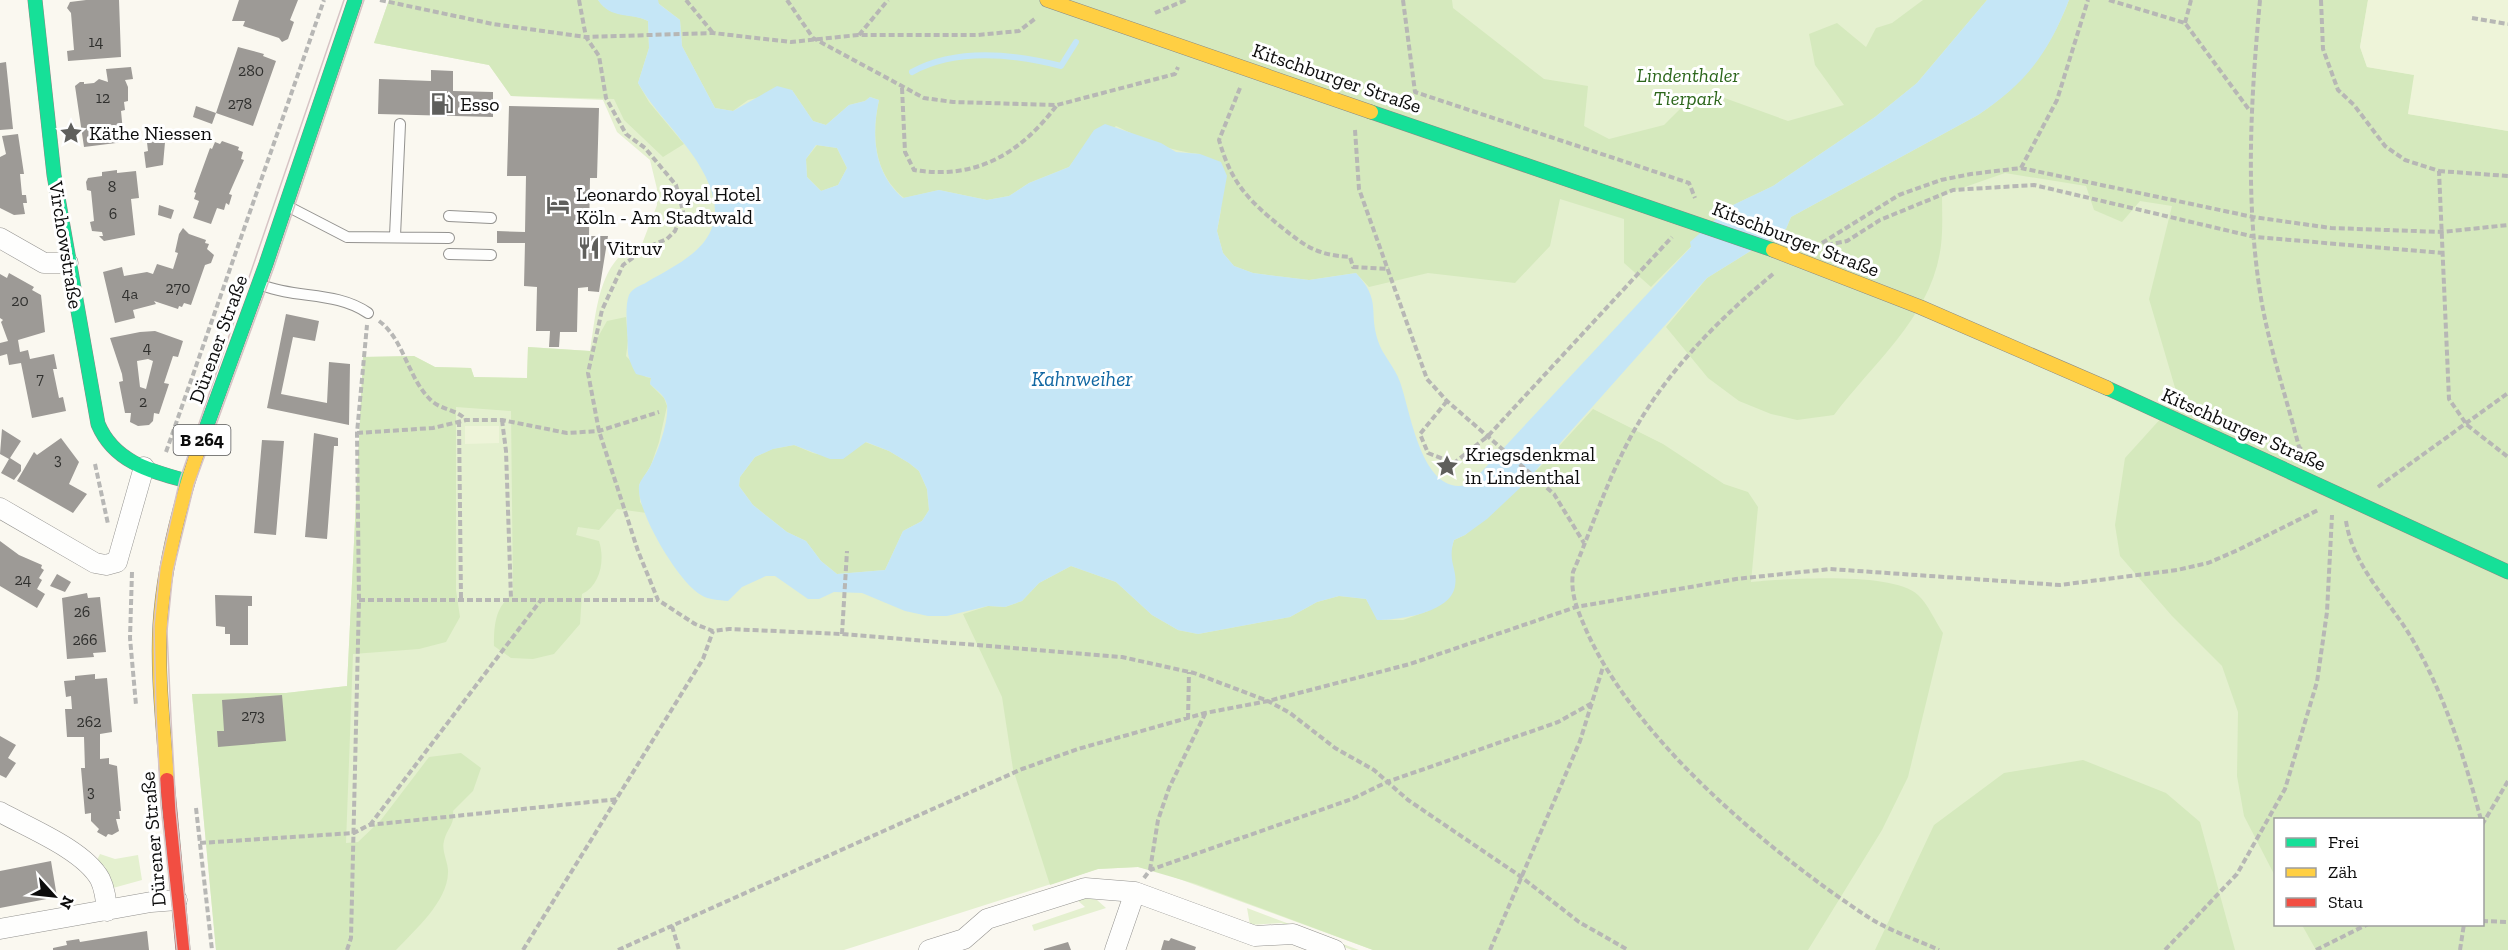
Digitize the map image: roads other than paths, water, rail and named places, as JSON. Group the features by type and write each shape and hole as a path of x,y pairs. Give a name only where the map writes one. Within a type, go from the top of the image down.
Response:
{"street":[{"name":"Virchowstraße","path":"35,0 40,74 68,264 98,419 108,444 123,458 187,481"},
{"name":"Dürener Straße","path":"183,950 169,807 160,627 166,569 187,481 259,284 355,0"},
{"name":"Kitschburger Straße","path":"1043,5 1186,47 1788,255 1920,307 2343,495 2508,572"},
{"path":"0,238 44,263 68,264"},
{"path":"0,508 95,563 106,565 117,562 144,466"},
{"path":"0,812 72,852 87,863 100,879 106,896 107,910"},
{"path":"929,950 964,939 987,919 1085,888 1135,891 1255,936 1293,934 1335,950"},
{"path":"1115,950 1135,891"},
{"path":"0,929 177,900"}],"lane":[{"path":"395,236 400,124"},
{"path":"285,205 347,237 449,238"},
{"path":"449,216 491,218"},
{"path":"449,254 491,255"},
{"path":"259,284 278,291 339,300 368,313"}],"water":[{"name":"Kahnweiher","path":"598,0 658,0 659,4 680,20 682,46 715,108 733,111 777,86 792,90 813,121 826,125 849,105 865,101 870,97 879,100 875,127 877,153 886,177 903,198 939,190 987,200 1009,196 1029,183 1069,167 1094,130 1105,124 1161,143 1176,152 1200,154 1221,162 1227,176 1217,231 1223,253 1234,266 1253,273 1309,280 1356,273 1372,299 1378,341 1400,382 1421,450 1440,479 1454,485 1470,484 1691,247 1690,242 1731,206 1773,186 1875,117 1917,83 1987,0 2069,0 2053,36 2034,66 1995,103 1978,115 1791,217 1786,229 1707,278 1521,487 1487,519 1454,540 1452,560 1456,580 1451,595 1444,603 1423,613 1377,620 1366,599 1339,596 1317,602 1290,617 1198,634 1178,630 1152,615 1116,582 1071,566 1039,583 1022,601 1005,607 988,606 947,616 928,616 905,611 862,593 834,592 819,599 808,599 775,576 766,576 742,587 728,601 707,598 692,588 671,562 651,528 640,497 639,486 650,467 662,436 667,405 650,384 651,378 636,374 630,362 627,308 629,295 633,290 695,252 704,242 715,217 714,201 709,184 692,154 638,83 649,48 648,21 615,13","holes":["816,145 837,148 847,168 838,185 821,191 807,177 806,159","866,442 889,451 919,471 927,489 929,510 922,521 903,531 885,570 837,574 821,561 806,541 787,532 753,505 739,486 740,477 755,457 773,449 794,445 830,459 843,459"]}],"waterway":[{"path":"912,72 929,64 966,56 1005,56 1061,66 1076,42"}],"tram line":[{"path":"177,950 161,806 156,713 154,626 160,568 180,479 344,0"},
{"path":"190,950 176,810 167,631 173,572 194,485 274,267 364,0"}],"place":[{"name":"Esso","path":"442,104"},
{"name":"Käthe Niessen","path":"71,133"},
{"name":"Leonardo Royal Hotel Köln - Am Stadtwald","path":"558,205"},
{"name":"Vitruv","path":"589,248"},
{"name":"Kriegsdenkmal in Lindenthal","path":"1447,466"}],"park label":[{"name":"Lindenthaler Tierpark","path":"1688,86"}]}
